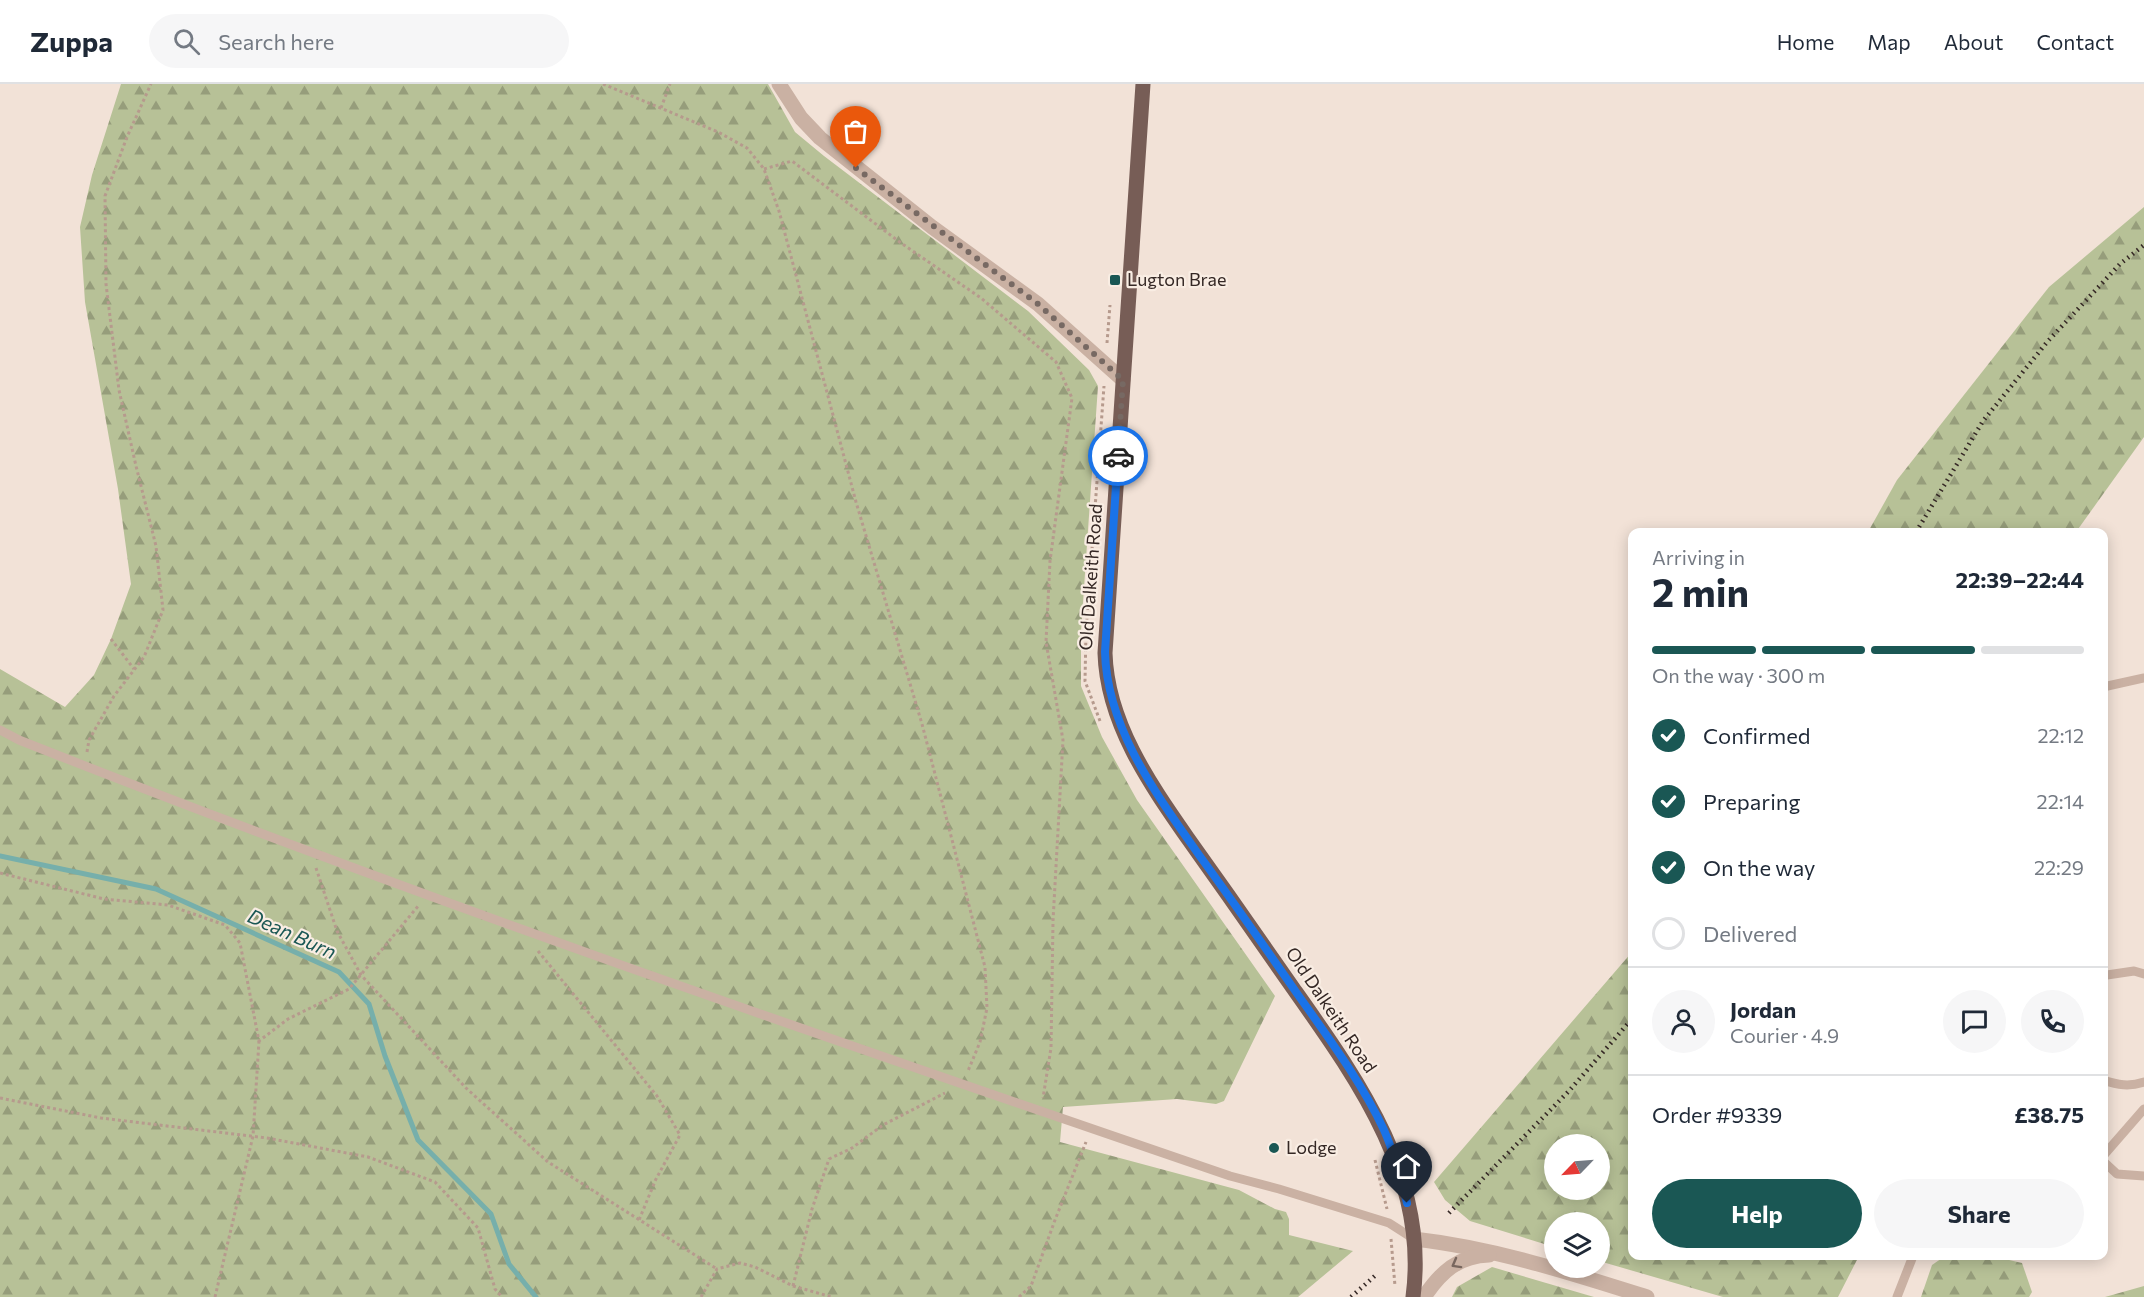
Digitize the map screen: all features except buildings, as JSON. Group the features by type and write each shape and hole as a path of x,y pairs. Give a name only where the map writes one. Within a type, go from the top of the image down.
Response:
{"main road":[{"name":"Old Dalkeith Road","path":"1143,84 1105,652 1106,671 1113,705 1126,736 1156,791 1318,1024 1367,1099 1383,1128 1404,1187 1414,1239 1413,1297"}],"street":[{"path":"778,84 801,118 820,138 915,214 1038,304 1123,380"},
{"path":"1414,1239 1452,1243 1501,1254 1647,1297"},
{"path":"1424,1297 1440,1275 1459,1260 1478,1255 1501,1254"}],"lane":[{"path":"2108,686 2144,678"},
{"path":"0,730 197,810 614,964 1230,1176 1389,1223 1414,1239"},
{"path":"2108,975 2134,971 2144,974"},
{"path":"2108,1082 2122,1086 2144,1082"},
{"path":"2108,1150 2144,1109"},
{"path":"2108,1166 2117,1174 2144,1176"},
{"path":"1896,1297 1911,1260"}],"path":[{"path":"85,766 89,740 114,696 144,657 163,610 156,546 119,390 106,284 105,196 127,137 151,84"},
{"path":"603,84 718,132 747,148 764,170 779,211 856,502 922,724 985,967 987,1008 980,1042 962,1084 883,1125 852,1148 829,1159 812,1209 793,1286"},
{"path":"661,108 670,84"},
{"path":"764,170 792,161 901,243 981,298 1056,362 1072,398 1050,561 1046,642 1063,740 1053,921 1051,1048 1041,1112"},
{"path":"1103,726 1085,681 1086,631 1110,299"},
{"path":"111,639 134,669"},
{"path":"311,852 337,931 361,975 466,1088 548,1162 717,1269"},
{"path":"0,873 104,899 168,905 225,925 240,943 260,1041 253,1136 215,1297"},
{"path":"260,1041 288,1019 349,989 427,894"},
{"path":"519,928 657,1096 680,1135 639,1220"},
{"path":"0,1098 101,1118 253,1136 368,1157 435,1182 478,1228 495,1289 502,1297"},
{"path":"1019,1297 1031,1286 1054,1220 1092,1129"},
{"path":"1372,1152 1386,1205 1396,1296"},
{"path":"700,1297 717,1269 740,1263 793,1286 832,1297"}],"green space":[{"path":"121,84 768,84 795,132 1028,311 1089,370 1098,386 1081,631 1081,686 1102,737 1137,800 1275,996 1224,1101 1216,1104 1177,1099 1063,1107 1060,1142 1239,1190 1275,1209 1286,1212 1289,1219 1289,1235 1353,1251 1298,1297 0,1297 0,669 65,707 94,675 111,639 131,584 118,489 85,302 80,227 92,175"},
{"path":"2144,207 2144,437 2079,528 1870,528 1897,480 2049,287"},
{"path":"1628,957 1628,1260 1857,1260 1838,1297 1723,1297 1610,1264 1610,1212 1544,1212 1544,1244 1470,1221 1445,1200 1434,1182"},
{"path":"1939,1260 2009,1260 2022,1263 2032,1292 2029,1297 1921,1297 1932,1265"},
{"path":"1492,1267 1594,1297 1452,1297 1457,1287"},
{"path":"2144,1286 2144,1297 2105,1297"}],"waterway":[{"name":"Dean Burn","path":"0,856 156,889 339,972 369,1004 385,1056 418,1140 491,1214 509,1264 536,1297"}],"railway":[{"path":"1918,528 1983,421 2048,341 2120,264 2144,245"},
{"path":"1449,1213 1568,1092 1628,1024"},
{"path":"1351,1297 1377,1274"}],"way so far":[{"path":"856,168 1038,304 1123,380 1118,456"}],"place":[{"name":"Lugton Brae","path":"1115,280"},
{"name":"Lodge","path":"1274,1148"}],"route":[{"path":"1118,456 1105,652 1109,691 1113,705 1126,736 1156,791 1318,1024 1367,1099 1383,1128 1394,1155 1407,1203"}]}
